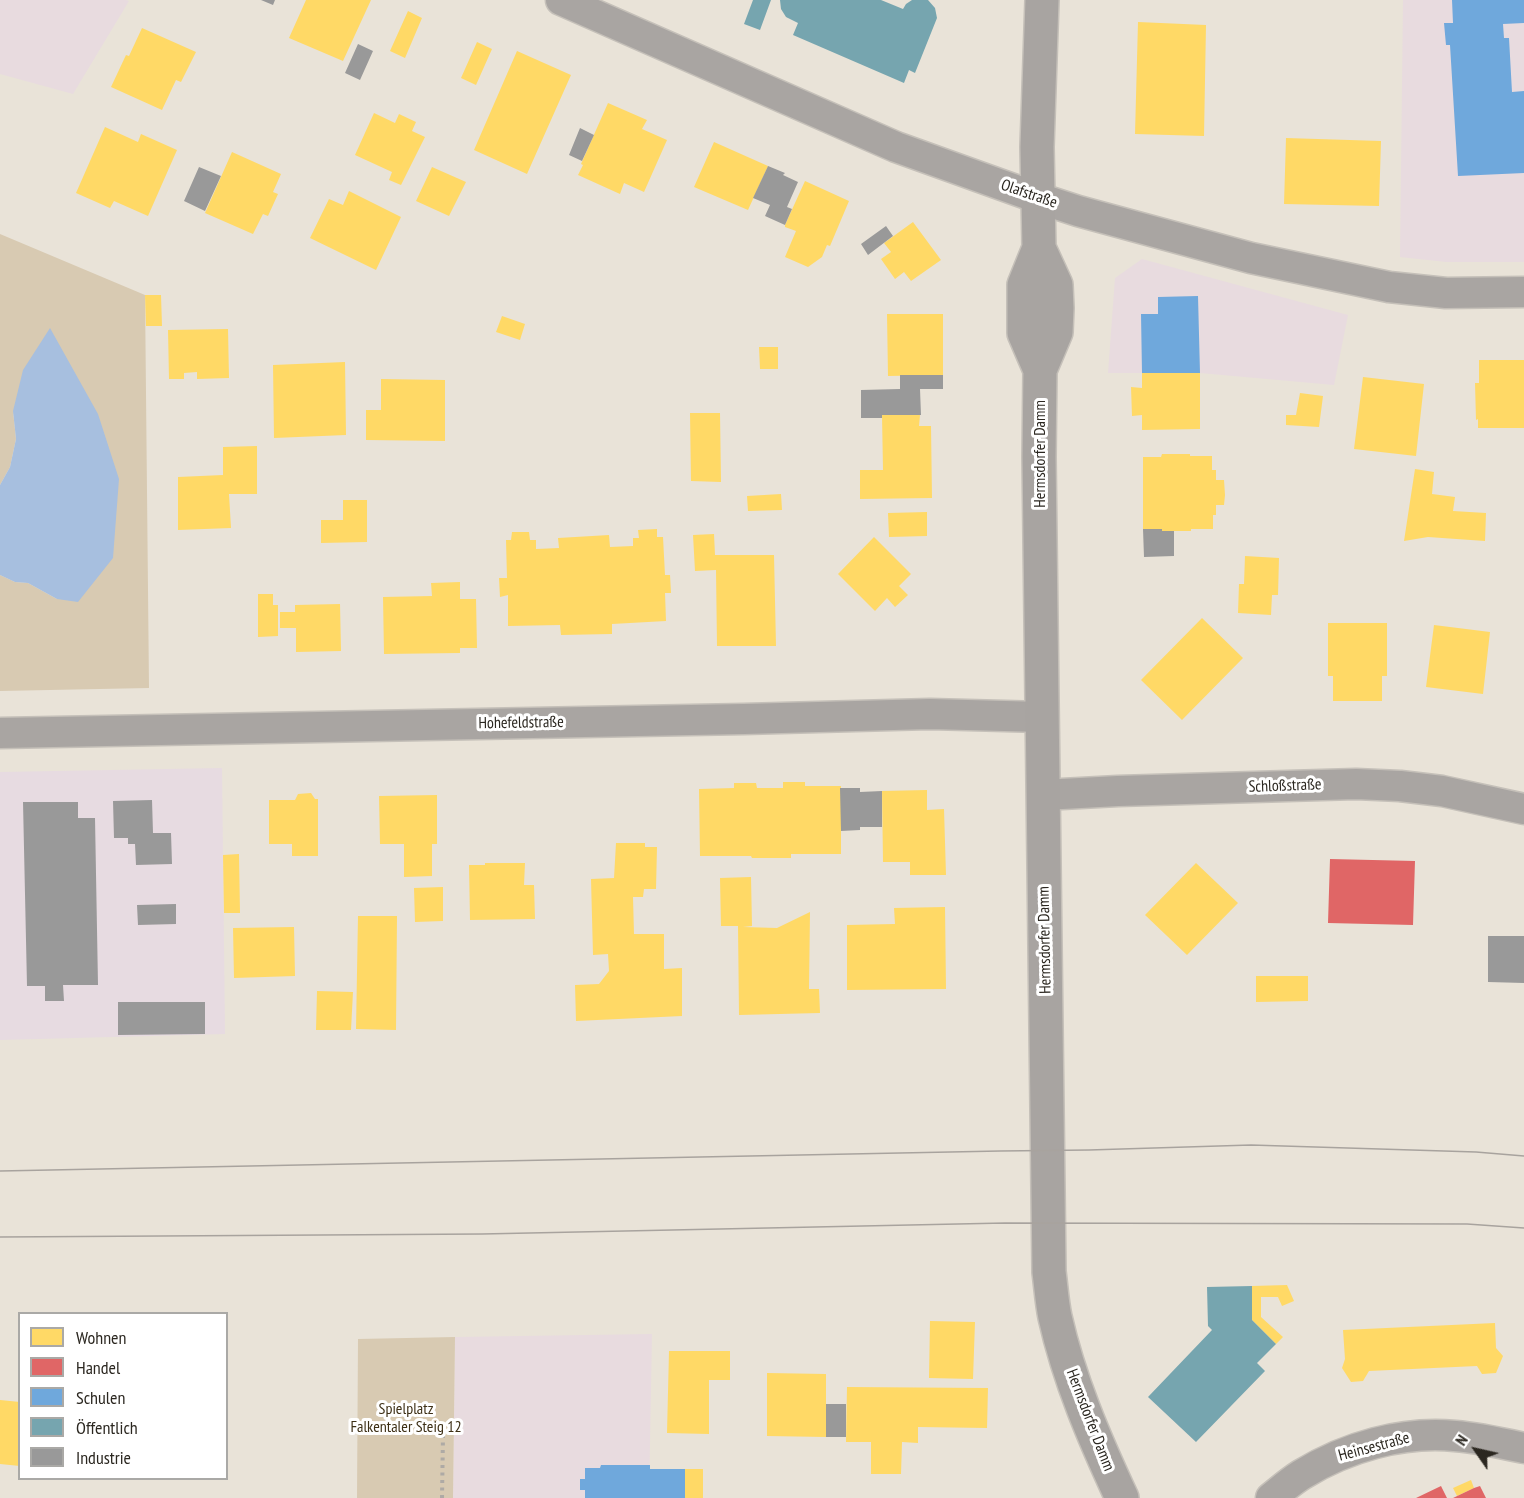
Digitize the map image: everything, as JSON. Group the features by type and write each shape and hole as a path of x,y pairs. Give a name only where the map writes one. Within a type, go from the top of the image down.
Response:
{"main road":[{"name":"Hermsdorfer Damm","path":"1042,0 1037,147 1039,248 1056,285 1057,308 1056,332 1040,370 1039,457 1051,1283 1054,1316 1072,1376 1095,1440 1122,1498"}],"street":[{"name":"Olafstraße","path":"561,0 896,147 1078,211 1251,258 1389,287 1446,293 1524,292"},
{"name":"Hohefeldstraße","path":"0,733 930,714 1042,717"},
{"name":"Schloßstraße","path":"1043,795 1356,784 1442,791 1524,809"},
{"name":"Heinsestraße","path":"1271,1498 1300,1476 1338,1455 1381,1442 1416,1435 1455,1436 1524,1448"}],"path":[{"path":"442,1498 443,1435"}],"shaded area":[{"path":"0,0 129,1 73,94 0,74"},
{"path":"1403,0 1524,0 1524,262 1446,262 1400,257"},
{"path":"1142,259 1348,315 1334,385 1200,373 1108,373 1115,278"},
{"path":"222,768 225,1034 0,1040 0,772"},
{"path":"652,1334 649,1498 453,1498 455,1337"}],"green space":[{"path":"0,234 145,295 149,688 0,691 0,575 15,582 28,583 57,599 13,411 16,439 10,467 0,485"},
{"name":"Spielplatz Falkentaler Steig 12","path":"455,1337 453,1498 357,1498 358,1339"}],"water":[{"path":"50,328 98,414 119,479 113,558 78,602 57,599 28,583 15,582 0,575 0,485 10,467 16,439 13,411 23,370"}],"building: Wohnen":[{"path":"306,0 371,0 343,61 289,38"},
{"path":"408,11 422,18 405,58 390,51"},
{"path":"1138,22 1206,25 1204,136 1135,134"},
{"path":"142,28 196,52 181,82 176,80 162,110 111,87"},
{"path":"477,42 492,49 476,85 461,78"},
{"path":"517,51 571,75 527,174 474,150"},
{"path":"608,103 647,120 642,129 667,140 644,192 624,183 620,194 578,175"},
{"path":"374,113 395,123 399,114 416,122 412,131 425,137 401,185 389,180 392,172 355,155"},
{"path":"105,127 138,142 141,134 177,150 148,216 114,201 110,208 76,193"},
{"path":"1286,138 1381,141 1379,206 1284,204"},
{"path":"714,142 768,166 748,210 694,187"},
{"path":"232,152 281,174 273,192 278,194 268,216 263,214 253,234 205,213"},
{"path":"432,167 466,182 449,216 416,201"},
{"path":"805,181 849,201 830,246 827,245 822,257 808,267 785,257 796,231 785,225"},
{"path":"349,191 401,217 376,270 310,238 329,199 343,205"},
{"path":"913,222 941,260 911,281 904,272 895,279 881,259 891,252 884,243"},
{"path":"145,295 161,295 162,326 146,326"},
{"path":"887,314 943,314 943,375 888,376"},
{"path":"502,316 525,324 520,340 496,332"},
{"path":"228,329 229,378 197,379 197,372 184,373 184,379 169,379 168,330"},
{"path":"759,347 778,347 778,369 760,369"},
{"path":"1479,360 1524,360 1524,428 1478,428 1475,383 1479,383"},
{"path":"345,362 346,435 274,438 273,365"},
{"path":"1142,373 1200,373 1200,429 1142,430 1142,415 1132,416 1131,387 1142,388"},
{"path":"1363,377 1424,384 1416,456 1354,449"},
{"path":"381,379 445,380 445,441 366,440 366,410 381,410"},
{"path":"1300,393 1323,396 1319,427 1286,425 1286,415 1296,415"},
{"path":"690,413 720,413 721,482 691,481"},
{"path":"882,415 920,415 919,426 931,426 932,498 860,499 860,470 883,470"},
{"path":"257,446 257,494 229,494 231,528 178,530 178,477 223,475 223,447"},
{"path":"1162,454 1212,456 1212,470 1216,470 1216,480 1224,480 1225,495 1224,505 1216,505 1213,529 1162,531 1162,529 1143,529 1143,457 1161,457"},
{"path":"1415,469 1434,472 1432,494 1455,497 1453,511 1486,513 1485,541 1428,537 1404,541"},
{"path":"781,494 782,510 748,511 747,496"},
{"path":"343,500 367,500 367,542 321,543 321,520 343,520"},
{"path":"927,512 927,536 889,537 888,513"},
{"path":"657,529 657,537 663,537 665,575 670,575 671,593 665,593 666,621 612,624 612,634 561,635 560,625 508,626 508,595 500,597 499,578 507,578 506,540 511,540 512,532 529,532 530,540 536,540 536,549 559,548 558,538 609,535 610,547 633,546 633,538 639,538 638,530"},
{"path":"714,534 715,555 774,555 776,646 717,646 716,570 695,571 693,535"},
{"path":"874,537 911,574 899,586 908,595 895,607 887,598 875,611 838,574"},
{"path":"1245,556 1279,558 1278,595 1272,595 1271,615 1238,613 1239,584 1244,584"},
{"path":"460,582 460,599 476,599 477,648 460,648 460,653 384,654 383,597 432,596 431,583"},
{"path":"258,594 273,594 273,605 278,605 278,636 258,637"},
{"path":"340,604 341,651 296,652 296,628 280,628 280,612 295,612 295,605"},
{"path":"1202,618 1243,658 1182,720 1141,680"},
{"path":"1328,623 1387,623 1387,676 1382,676 1382,701 1333,701 1333,676 1328,676"},
{"path":"1434,625 1490,632 1483,694 1426,687"},
{"path":"783,782 805,782 805,786 841,786 841,854 791,854 791,858 700,856 699,789 734,788 734,783 756,783 757,788 783,788"},
{"path":"927,790 927,810 944,809 946,875 910,875 910,862 883,862 882,791"},
{"path":"311,793 315,799 318,799 318,856 292,856 292,844 269,844 269,800 295,800 298,794"},
{"path":"437,795 437,844 432,844 432,876 404,877 404,844 380,844 379,796"},
{"path":"616,843 645,843 645,847 657,847 656,889 644,889 643,897 633,897 634,934 664,934 664,969 682,968 682,1016 576,1021 575,985 599,984 609,971 608,954 593,955 591,879 614,878"},
{"path":"239,854 240,913 224,913 223,855"},
{"path":"485,863 525,863 524,885 534,885 535,919 470,920 469,865 485,865"},
{"path":"1196,863 1238,903 1187,955 1145,915"},
{"path":"751,877 752,926 743,927 777,928 810,912 809,989 819,989 820,1013 739,1015 738,926 721,926 720,878"},
{"path":"443,887 443,921 415,922 414,888"},
{"path":"945,907 946,989 847,990 847,925 895,924 894,908"},
{"path":"358,916 397,916 396,1030 356,1029"},
{"path":"294,927 295,976 234,978 233,928"},
{"path":"1256,976 1308,976 1308,1001 1256,1002"},
{"path":"317,991 353,992 351,1030 316,1030"},
{"path":"1287,1285 1294,1301 1282,1306 1278,1297 1261,1297 1261,1317 1283,1337 1276,1344 1252,1320 1252,1286"},
{"path":"930,1321 975,1322 973,1379 929,1378"},
{"path":"1495,1323 1496,1348 1503,1356 1496,1373 1482,1374 1477,1366 1369,1371 1363,1381 1351,1382 1342,1368 1345,1359 1343,1330"},
{"path":"669,1351 730,1351 730,1380 709,1380 709,1434 667,1433"},
{"path":"767,1373 826,1374 826,1437 767,1436"},
{"path":"847,1387 988,1388 987,1428 918,1427 918,1443 902,1442 901,1474 871,1474 871,1442 846,1442"},
{"path":"0,1400 18,1402 18,1466 0,1464"},
{"path":"685,1469 703,1469 703,1498 685,1498"},
{"path":"1471,1480 1474,1488 1457,1496 1453,1488"}],"building: Handel":[{"path":"1330,859 1415,861 1413,925 1328,923"},
{"path":"1441,1486 1447,1498 1416,1498"},
{"path":"1480,1486 1486,1498 1453,1498 1474,1488"}],"building: Schulen":[{"path":"1452,0 1524,0 1524,23 1503,24 1504,38 1509,38 1512,92 1524,91 1524,173 1458,176 1450,45 1446,45 1444,23 1453,23"},
{"path":"1198,296 1200,373 1142,373 1141,314 1158,314 1158,297"},
{"path":"601,1465 650,1465 650,1469 685,1469 685,1498 585,1498 585,1490 580,1490 580,1479 585,1479 585,1468 600,1468"}],"building: Öffentlich":[{"path":"753,0 771,0 760,30 744,24"},
{"path":"780,0 881,0 903,9 912,0 928,0 935,8 937,18 915,73 909,70 904,83 793,35 798,23 786,17 781,9"},
{"path":"1252,1286 1252,1320 1276,1344 1257,1363 1265,1371 1196,1442 1148,1397 1212,1330 1208,1326 1207,1287"}],"building: Industrie":[{"path":"261,0 275,0 273,5"},
{"path":"358,44 373,51 360,80 345,73"},
{"path":"580,128 594,135 582,161 569,155"},
{"path":"768,166 785,173 783,175 798,182 787,207 792,209 785,225 765,216 770,205 753,198"},
{"path":"199,167 221,176 205,211 184,201"},
{"path":"886,226 893,236 868,255 861,244"},
{"path":"900,375 943,375 943,389 920,389 921,415 882,415 882,418 861,418 861,390 900,389"},
{"path":"1143,529 1174,531 1174,556 1144,557"},
{"path":"840,788 860,788 860,792 882,791 882,827 860,827 860,830 841,831"},
{"path":"152,800 153,833 171,833 172,864 136,865 135,844 128,844 128,838 114,838 113,801"},
{"path":"23,802 78,802 78,818 95,818 98,985 63,985 64,1001 45,1001 45,986 27,986"},
{"path":"176,904 176,924 138,925 137,905"},
{"path":"1488,936 1524,936 1524,983 1488,982"},
{"path":"118,1002 205,1002 205,1034 118,1035"},
{"path":"826,1404 846,1404 846,1437 826,1437"}],"tram line":[{"path":"0,1171 1251,1145 1476,1152 1524,1156"},
{"path":"0,1237 482,1234 1005,1223 1467,1224 1524,1228"}]}
